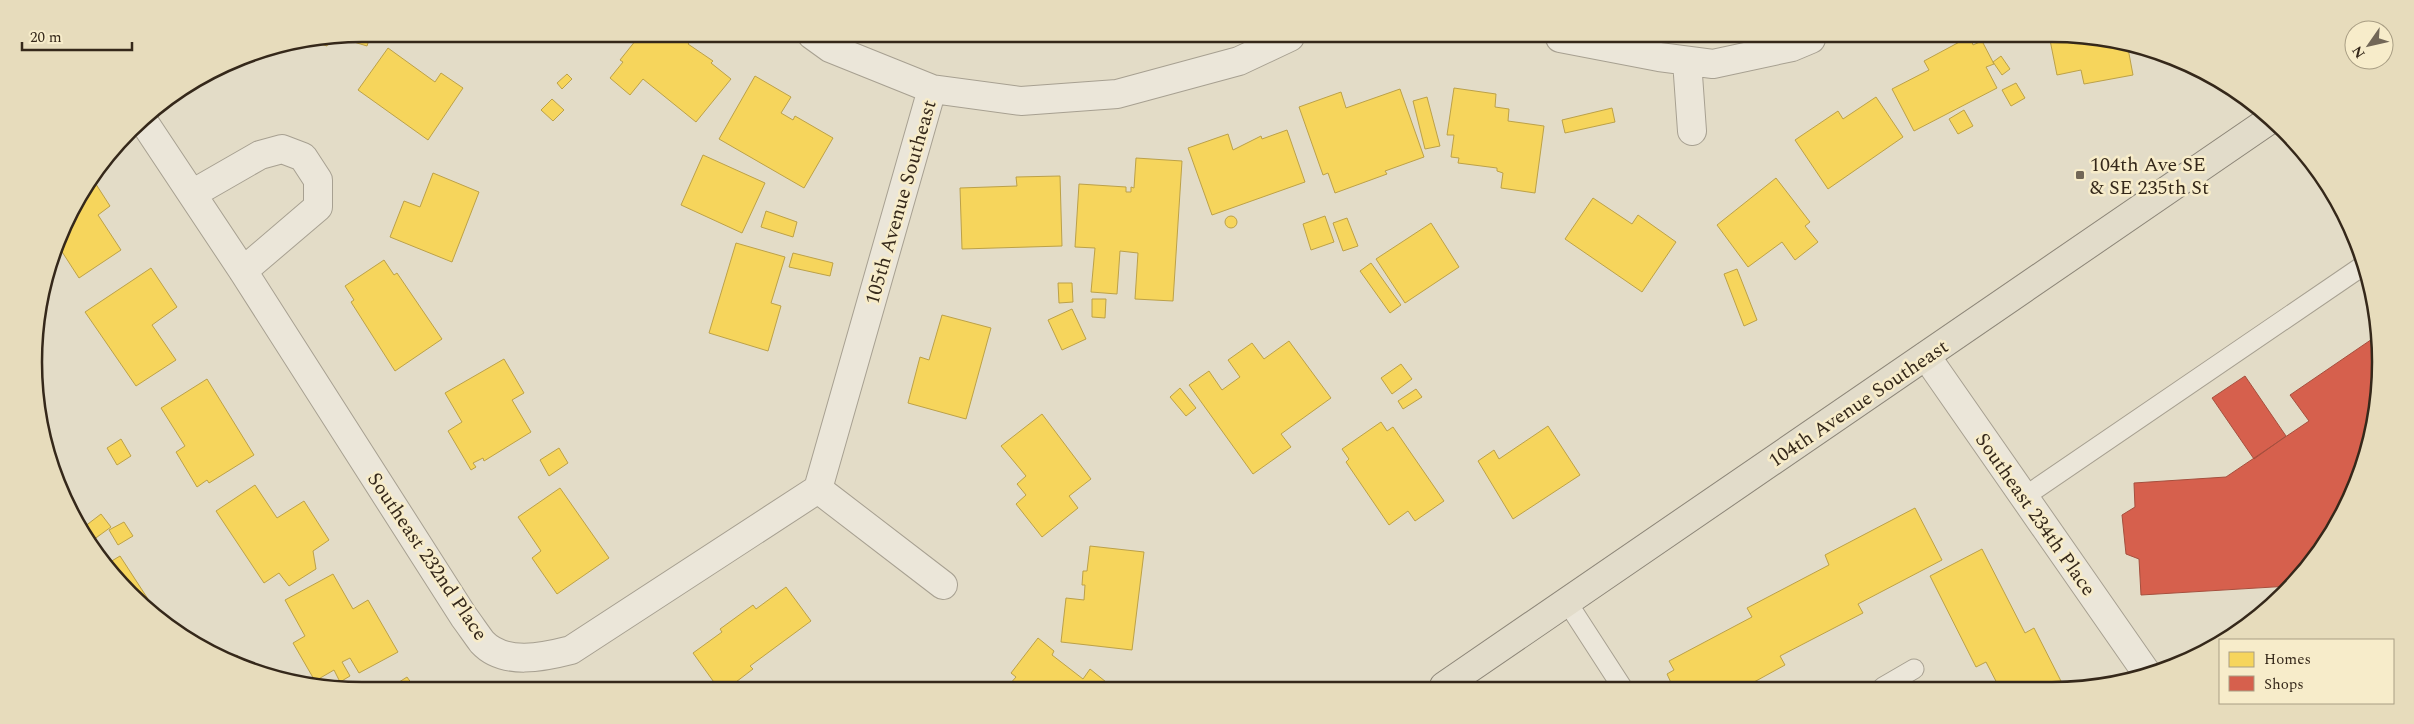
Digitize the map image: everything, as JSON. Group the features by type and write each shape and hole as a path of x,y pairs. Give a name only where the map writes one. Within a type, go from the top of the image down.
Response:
{"main road":[{"name":"104th Avenue Southeast","path":"1450,682 2265,123"}],"street":[{"path":"822,42 830,48 932,89"},
{"name":"105th Avenue Southeast","path":"818,489 932,89 1021,101 1117,94 1239,61 1279,42"},
{"path":"1583,42 1713,64 1792,47 1804,42"},
{"path":"1687,60 1692,131"},
{"name":"Southeast 232nd Place","path":"147,126 243,270 464,617 484,644 505,655 539,658 571,650 818,489"},
{"path":"192,194 260,155 282,149 303,157 318,180 318,207 243,270"},
{"name":"Southeast 234th Place","path":"1926,356 2144,668"},
{"path":"818,489 942,585"}],"lane":[{"path":"2024,497 2358,269"},
{"path":"1567,602 1619,682"},
{"path":"1892,682 1914,669"}],"building: Homes":[{"path":"355,42 368,42 367,46"},
{"path":"634,42 690,42 688,44 713,61 711,63 731,79 696,122 643,79 630,95 610,78 623,62 620,60"},
{"path":"1959,42 1972,42 1973,45 1983,42 1994,64 1986,67 1997,88 1914,131 1892,89 1929,70 1924,61"},
{"path":"2050,42 2094,45 2129,52 2133,75 2084,84 2081,70 2057,75"},
{"path":"388,48 435,82 441,73 463,88 428,140 358,90"},
{"path":"2001,56 2010,69 2002,75 1993,62"},
{"path":"567,74 572,79 562,89 557,83"},
{"path":"755,76 791,97 781,113 793,120 795,116 833,138 804,188 719,139"},
{"path":"2016,83 2025,98 2011,106 2002,90"},
{"path":"1454,88 1496,94 1495,107 1509,109 1508,121 1544,126 1535,193 1501,188 1503,173 1497,171 1497,168 1458,163 1459,158 1451,157 1454,135 1447,135"},
{"path":"1400,89 1424,157 1385,171 1387,174 1335,193 1328,173 1323,175 1299,107 1341,92 1346,108"},
{"path":"1427,97 1440,146 1425,149 1413,101"},
{"path":"1876,97 1903,137 1828,189 1795,140 1838,111 1843,119"},
{"path":"552,99 564,110 553,121 541,110"},
{"path":"1612,108 1615,122 1565,133 1562,120"},
{"path":"1964,110 1973,126 1958,134 1949,119"},
{"path":"1287,130 1305,182 1212,215 1188,148 1228,134 1233,150 1261,136 1262,139"},
{"path":"703,155 765,183 742,233 681,205"},
{"path":"1136,158 1182,161 1173,301 1135,299 1138,253 1120,251 1117,294 1091,292 1095,248 1075,247 1079,184 1126,187 1126,192 1131,192 1131,187 1134,188"},
{"path":"433,173 479,192 452,262 390,237 404,201 420,207"},
{"path":"1060,176 1062,246 962,249 960,188 1017,186 1016,177"},
{"path":"1776,178 1810,222 1805,226 1818,242 1795,260 1782,242 1748,267 1717,225"},
{"path":"96,184 110,206 98,215 121,250 79,278 62,252 75,221"},
{"path":"1593,198 1632,224 1638,215 1676,242 1642,292 1565,239"},
{"path":"766,211 797,222 793,237 761,227"},
{"path":"1229,216 1233,216 1237,222 1233,228 1229,228 1225,224 1225,220"},
{"path":"1325,216 1334,242 1311,250 1303,224"},
{"path":"1347,218 1358,246 1343,251 1333,223"},
{"path":"1431,223 1459,267 1405,303 1376,259"},
{"path":"736,243 785,257 771,303 781,306 768,351 709,333"},
{"path":"793,253 833,263 830,276 789,267"},
{"path":"384,260 394,275 397,273 442,339 395,371 351,302 354,300 345,286"},
{"path":"1371,263 1401,305 1390,313 1360,271"},
{"path":"151,268 177,307 152,325 176,360 136,386 85,312"},
{"path":"1737,269 1757,320 1744,326 1724,274"},
{"path":"1058,283 1072,283 1073,302 1059,303"},
{"path":"1092,299 1106,299 1105,318 1092,317"},
{"path":"1072,309 1086,339 1062,350 1048,320"},
{"path":"942,315 991,328 966,419 908,403 920,357 929,360"},
{"path":"1289,341 1331,398 1281,434 1291,447 1253,474 1189,385 1209,371 1222,390 1240,377 1228,360 1252,343 1264,359"},
{"path":"504,359 524,393 512,400 531,432 484,461 483,458 473,463 476,467 471,470 448,431 462,422 445,393"},
{"path":"1401,364 1412,379 1392,394 1381,378"},
{"path":"207,379 254,455 209,483 207,480 197,487 176,452 185,446 161,408"},
{"path":"1180,388 1196,408 1186,416 1170,397"},
{"path":"1416,389 1422,397 1403,409 1398,401"},
{"path":"1042,414 1091,479 1069,496 1078,508 1042,537 1016,504 1026,495 1017,484 1026,476 1001,446"},
{"path":"1381,422 1387,431 1393,427 1444,501 1415,521 1408,511 1389,525 1346,462 1349,459 1342,449"},
{"path":"1548,426 1580,475 1513,519 1478,461 1494,450 1499,459"},
{"path":"121,439 131,456 117,465 107,448"},
{"path":"559,448 568,463 549,476 540,460"},
{"path":"255,485 277,518 304,501 329,540 313,551 316,569 289,586 279,573 264,583 216,511"},
{"path":"560,488 609,558 557,594 532,558 541,551 518,517"},
{"path":"1915,508 1942,560 1858,604 1863,613 1780,656 1785,665 1754,682 1671,682 1667,674 1674,670 1669,661 1752,617 1747,608 1829,565 1825,555"},
{"path":"101,514 111,527 95,538 87,525"},
{"path":"124,522 133,536 118,545 109,530"},
{"path":"1090,546 1144,552 1132,650 1061,642 1066,598 1084,600 1085,585 1082,585 1083,571 1087,571"},
{"path":"1982,549 2025,633 2034,628 2061,682 1996,682 1986,662 1976,667 1930,576"},
{"path":"120,556 148,599 122,573 112,561"},
{"path":"333,574 353,609 368,600 398,652 359,673 350,658 342,662 350,676 342,681 339,681 334,670 319,679 313,678 293,643 305,636 285,600"},
{"path":"786,587 811,621 750,666 753,669 736,682 714,682 693,653 722,632 720,629 753,605 756,609"},
{"path":"1038,638 1054,651 1052,655 1083,679 1090,669 1106,682 1012,682 1016,677 1011,673"},
{"path":"407,677 411,682 399,682"}],"building: Shops":[{"path":"2371,340 2371,383 2361,445 2339,503 2318,540 2279,587 2141,595 2139,559 2126,554 2122,515 2135,507 2134,483 2226,477 2309,421 2290,395"},
{"path":"2245,376 2286,436 2254,459 2212,398"}],"place":[{"name":"104th Ave SE & SE 235th St","path":"2080,175"}]}
